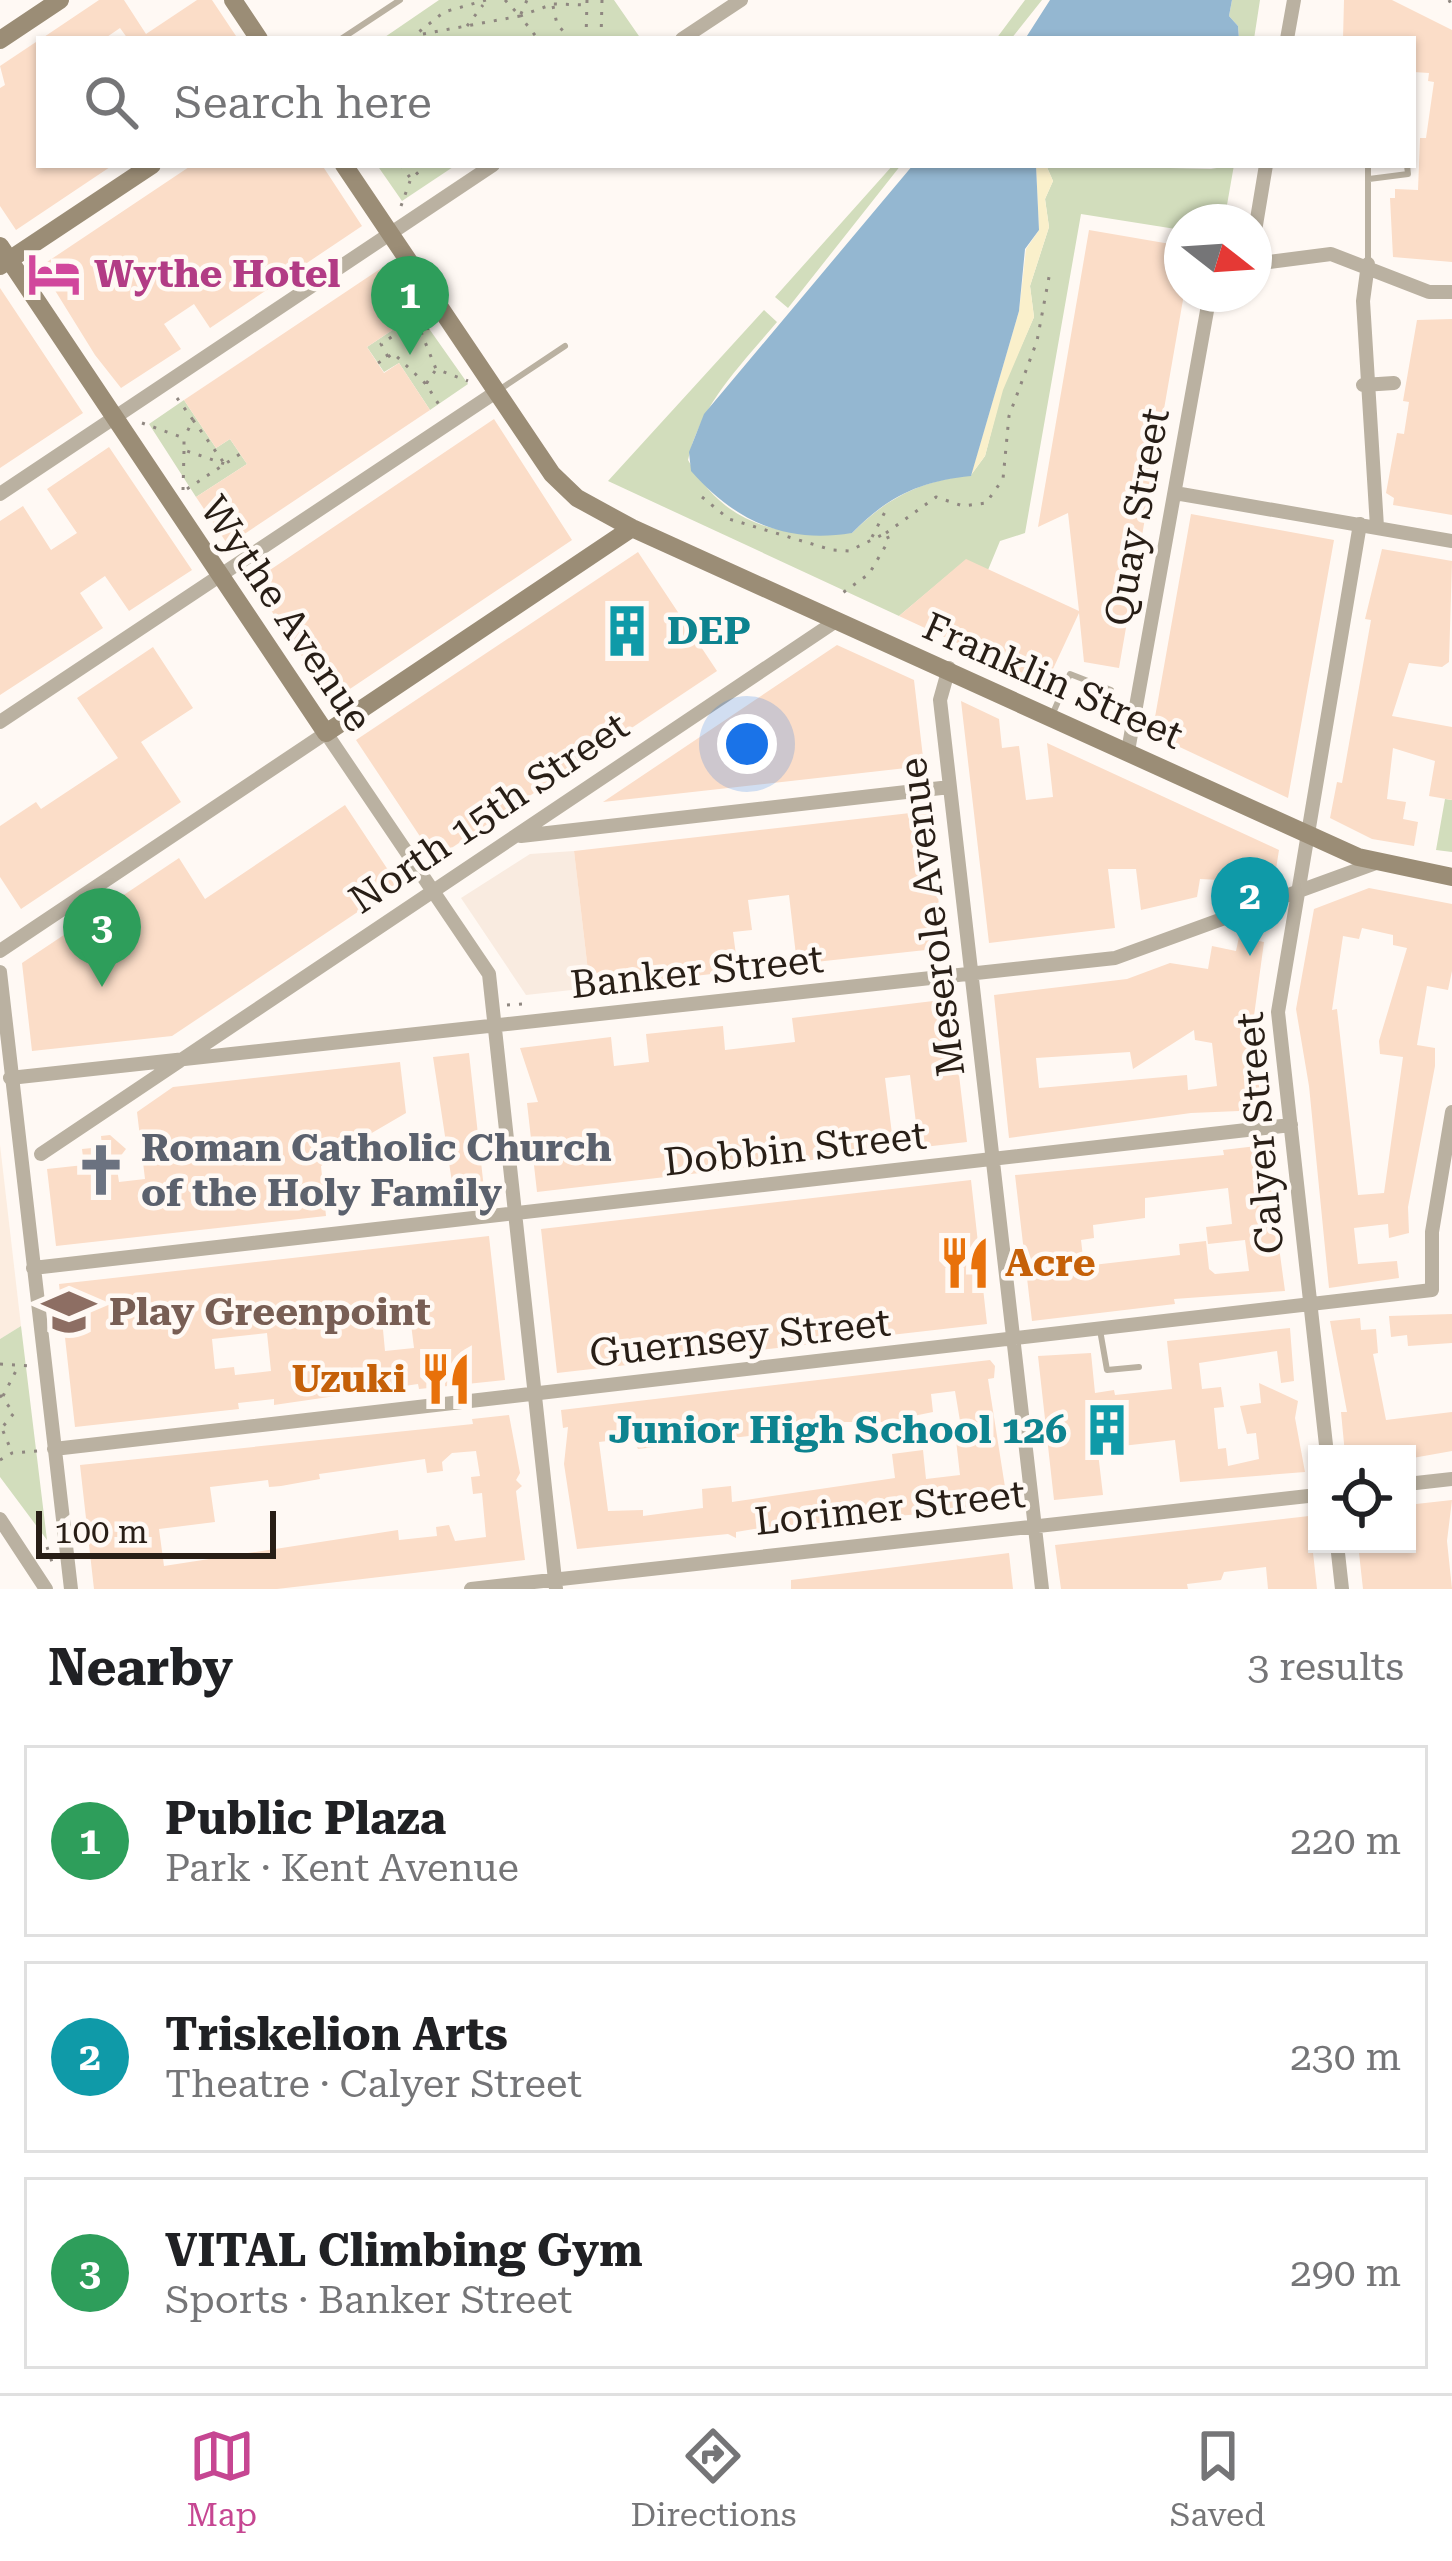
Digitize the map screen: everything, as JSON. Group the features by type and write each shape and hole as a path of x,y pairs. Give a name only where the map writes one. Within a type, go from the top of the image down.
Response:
{"main road":[{"path":"0,40 60,0"},
{"path":"232,0 257,36"},
{"path":"3,258 147,168"},
{"name":"Franklin Street","path":"346,168 562,487 632,528 1307,834 1376,863 1452,877"},
{"name":"Wythe Avenue","path":"3,258 326,734"},
{"path":"326,734 632,528"}],"street":[{"path":"687,36 741,0"},
{"path":"1288,36 1294,0"},
{"path":"0,494 489,168"},
{"path":"1260,204 1266,168"},
{"path":"1272,262 1331,254 1368,264 1429,292 1452,292"},
{"path":"1368,264 1363,301 1364,384 1378,527"},
{"name":"Quay Street","path":"1128,751 1207,312"},
{"path":"1364,384 1394,382"},
{"path":"0,722 496,392"},
{"path":"1175,493 1452,541"},
{"name":"Calyer Street","path":"1326,1445 1277,1012 1360,524"},
{"name":"North 15th Street","path":"41,1154 836,621"},
{"name":"Meserole Avenue","path":"949,668 940,700 1042,1589"},
{"path":"0,951 326,734"},
{"name":"Wythe Avenue","path":"326,734 489,974 555,1584"},
{"path":"516,836 950,787"},
{"name":"Banker Street","path":"10,1078 1115,958 1376,863"},
{"path":"0,972 33,1268 47,1450 71,1589"},
{"name":"Guernsey Street","path":"47,1450 1432,1290 1432,1232 1452,1112"},
{"name":"Dobbin Street","path":"33,1268 1291,1125"},
{"path":"1416,1483 1452,1479"},
{"name":"Lorimer Street","path":"471,1589 555,1584 1308,1496"},
{"path":"0,1519 46,1589"},
{"path":"1338,1553 1342,1589"}],"lane":[{"path":"346,36 400,0"},
{"path":"1368,168 1368,264"},
{"path":"1369,179 1408,174 1407,168"},
{"path":"496,392 565,346"},
{"path":"1052,716 1070,674 1111,690"},
{"path":"1100,1330 1107,1370 1139,1367"}],"path":[{"path":"505,0 536,36"},
{"path":"520,16 527,0"},
{"path":"601,36 602,0"},
{"path":"465,29 485,2"},
{"path":"422,34 444,13 485,2"},
{"path":"417,36 465,29 553,4 586,2 586,36"},
{"path":"553,4 552,14 568,36"},
{"path":"403,168 411,179"},
{"path":"401,207 411,179 423,168"},
{"path":"702,496 729,518 795,542 849,551 886,533 935,496 956,499 964,506 986,503 1003,479 1009,416 1037,340 1049,277"},
{"path":"388,357 381,344 415,321 436,370 468,381"},
{"path":"420,330 433,328"},
{"path":"378,363 393,352 426,384 441,407"},
{"path":"426,384 436,370"},
{"path":"177,398 225,464"},
{"path":"193,421 184,438 184,491 240,454"},
{"path":"140,423 184,438"},
{"path":"184,450 225,464"},
{"path":"872,538 887,508"},
{"path":"841,594 869,574 889,540 886,533"},
{"path":"505,1005 522,1004"},
{"path":"0,1364 31,1366"},
{"path":"12,1453 1,1430 14,1412 1,1395 18,1367"},
{"path":"0,1460 12,1453 47,1450"}],"shaded area":[{"path":"574,851 590,988 526,995 461,898 530,854"},
{"path":"0,1145 21,1326 0,1339"}],"green space":[{"path":"439,0 614,0 639,36 386,36"},
{"path":"1025,0 1042,0 1013,36 998,36"},
{"path":"1232,0 1260,0 1254,36 1239,36 1238,26 1229,16"},
{"path":"379,168 452,168 402,201"},
{"path":"890,168 899,168 788,308 775,297"},
{"path":"1047,168 1233,168 1227,204 1164,204 1164,227 1081,214 1025,533 1000,541 988,570 966,560 899,616 608,481 764,310 777,322 712,404 688,460 720,501 758,524 779,530 852,533 906,493 971,475 985,456 1002,390 1034,317 1030,286 1049,227 1045,199 1053,181"},
{"path":"418,313 468,384 430,410 399,363 384,372 367,347"},
{"path":"184,400 216,448 230,439 247,464 196,497 149,424"},
{"path":"1445,799 1452,800 1452,852 1436,850"},
{"path":"21,1326 47,1540 0,1477 0,1339"}],"sand":[{"path":"1036,168 1047,168 1053,181 1045,199 1049,227 1030,286 1034,317 1003,390 985,456 971,475 1019,311 1026,249 1039,230"}],"water":[{"path":"1050,0 1232,0 1229,16 1238,26 1239,36 1027,36"},
{"path":"910,168 1036,168 1039,230 1025,249 1019,311 971,476 906,492 852,533 828,536 783,531 725,503 691,471 689,452 704,414"}],"building":[{"path":"99,0 124,0 146,34 197,0 212,0 236,36 126,36 120,28 108,36 45,36"},
{"path":"1344,0 1392,0 1452,30 1452,262 1393,257 1390,198 1395,198 1395,189 1418,190 1420,138 1426,138 1434,82 1428,81 1429,73 1416,72 1416,36 1343,36"},
{"path":"36,42 36,168 109,168 16,230 0,206 0,88 5,85 0,66"},
{"path":"188,168 324,168 362,226 210,328 194,304 164,324 181,349 121,388 95,355 43,271 48,268 44,264"},
{"path":"1089,230 1164,243 1164,312 1181,312 1119,668 1084,662 1079,613 1046,684 899,616 966,559 1079,611 1068,513 1038,527"},
{"path":"386,265 418,313 367,347 384,373 399,363 430,410 228,545 196,497 247,464 230,439 216,448 184,400"},
{"path":"0,288 83,413 0,468"},
{"path":"1452,319 1452,515 1393,505 1394,498 1386,493 1397,433 1404,434 1409,402 1403,401 1417,320"},
{"path":"494,419 572,540 332,701 252,582"},
{"path":"109,447 192,570 129,611 105,576 80,593 103,628 0,695 0,521 23,506 51,550 77,533 47,489"},
{"path":"1191,514 1334,540 1288,798 1152,734"},
{"path":"1382,549 1452,561 1449,662 1442,667 1409,663 1392,716 1452,727 1452,800 1429,796 1435,761 1393,748 1387,799 1406,802 1403,819 1418,822 1414,846 1372,839 1330,818 1337,782 1342,783 1371,620 1365,619"},
{"path":"638,552 717,671 435,859 356,740"},
{"path":"837,645 914,680 924,766 603,802"},
{"path":"153,647 193,708 141,742 181,802 21,909 0,877 0,826 36,802 41,809 118,758 77,698"},
{"path":"961,701 999,719 1002,748 1019,746 1026,800 1053,797 1047,743 1279,850 1276,869 1242,881 1200,879 1197,897 1141,910 1136,869 1108,869 1115,928 989,943"},
{"path":"345,805 398,885 172,1036 32,1051 22,963 179,858 205,899"},
{"path":"928,811 944,948 797,964 789,895 748,900 752,930 733,932 738,971 590,988 574,851"},
{"path":"1369,888 1452,904 1448,990 1427,986 1417,1045 1435,1048 1435,1066 1408,1207 1409,1233 1389,1238 1388,1224 1354,1228 1358,1264 1397,1261 1399,1278 1329,1288 1309,1086 1296,1009 1314,909","holes":["1362,928 1393,935 1393,945 1407,948 1379,1041 1380,1054 1403,1057 1384,1193 1358,1195 1337,1009 1332,1010 1343,936 1359,939"]},
{"path":"1239,937 1264,942 1251,1038 1263,1110 1191,1113 1009,1138 994,995 1127,979 1170,963 1208,969 1212,946 1236,951","holes":["1194,1030 1195,1040 1212,1043 1217,1086 1188,1090 1187,1075 1039,1088 1036,1058 1130,1052 1133,1069"]},
{"path":"950,999 967,1142 537,1192 527,1103 538,1102 520,1048 611,1037 614,1066 649,1062 646,1034 723,1026 725,1050 795,1042 792,1018","holes":["910,1075 917,1131 892,1134 885,1078"]},
{"path":"469,1053 485,1198 455,1202 433,1057"},
{"path":"400,1062 406,1113 370,1134 355,1136 356,1144 321,1166 326,1216 56,1246 47,1169 84,1165 82,1149 102,1147 101,1136 110,1135 126,1149 116,1162 119,1182 145,1179 137,1112 173,1087"},
{"path":"1265,1145 1285,1291 1174,1299 1175,1304 1032,1321 1015,1175 1224,1155 1223,1150","holes":["1228,1188 1232,1224 1206,1227 1208,1244 1245,1240 1249,1271 1215,1274 1209,1269 1206,1241 1179,1244 1180,1255 1084,1266 1081,1240 1094,1238 1093,1225 1145,1218 1145,1198"]},
{"path":"971,1180 987,1324 557,1373 541,1229"},
{"path":"489,1236 505,1380 419,1389 418,1384 274,1405 274,1399 238,1403 239,1409 75,1427 59,1284","holes":["410,1316 414,1348 385,1351 382,1319","267,1333 271,1371 235,1375 234,1367 215,1369 212,1339"]},
{"path":"1452,1314 1452,1343 1408,1346 1407,1335 1391,1337 1389,1316"},
{"path":"1360,1318 1361,1330 1376,1329 1378,1353 1373,1354 1386,1420 1452,1412 1452,1451 1416,1457 1416,1445 1344,1445 1341,1412 1347,1412 1330,1321"},
{"path":"1290,1328 1294,1381 1281,1383 1277,1351 1199,1363 1202,1389 1221,1387 1224,1407 1214,1408 1218,1449 1226,1448 1228,1466 1259,1459 1256,1433 1247,1434 1240,1406 1261,1403 1259,1383 1298,1401 1295,1418 1305,1472 1180,1482 1175,1440 1098,1453 1103,1495 1054,1500 1038,1356 1091,1353 1095,1393 1172,1389 1167,1341"},
{"path":"990,1360 994,1378 988,1379 1008,1506 754,1529 736,1532 736,1538 728,1534 577,1549 564,1464 568,1427 563,1428 561,1410","holes":["955,1391 963,1439 956,1440 960,1475 926,1479 923,1450 892,1454 895,1478 732,1502 731,1486 702,1489 703,1508 643,1516 643,1510 608,1511 599,1442 633,1438 638,1449 793,1431 793,1426 819,1422 884,1422 933,1412 931,1394"]},
{"path":"509,1415 520,1473 516,1480 522,1486 516,1491 525,1560 277,1589 94,1589 80,1465 473,1424 472,1419","holes":["476,1451 480,1476 471,1477 473,1494 482,1493 486,1537 455,1541 449,1525 436,1527 437,1536 399,1540 398,1530 164,1566 159,1529 215,1522 210,1487 268,1480 269,1487 281,1486 320,1479 319,1474 425,1459 427,1473 443,1471 442,1462 452,1453"]},
{"path":"1452,1500 1447,1541 1452,1589 1363,1589 1359,1553 1416,1553 1416,1504"},
{"path":"1308,1516 1308,1553 1313,1553 1317,1589 1268,1589 1266,1567 1224,1572 1221,1580 1187,1584 1188,1589 1061,1589 1055,1545"},
{"path":"1009,1553 1013,1589 791,1589 791,1580"}],"place":[{"name":"Wythe Hotel","path":"54,274"},
{"name":"Public Plaza","path":"410,355"},
{"name":"DEP","path":"627,631"},
{"name":"Triskelion Arts","path":"1250,956"},
{"name":"VITAL Climbing Gym","path":"102,987"},
{"name":"Roman Catholic Church of the Holy Family","path":"101,1170"},
{"name":"Acre","path":"965,1263"},
{"name":"Play Greenpoint","path":"69,1312"},
{"name":"Uzuki","path":"446,1379"},
{"name":"Junior High School 126","path":"1107,1430"}]}
